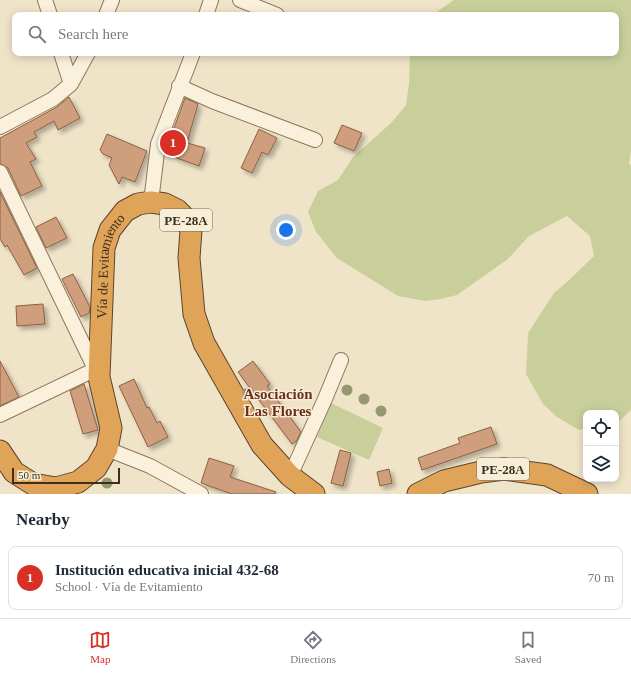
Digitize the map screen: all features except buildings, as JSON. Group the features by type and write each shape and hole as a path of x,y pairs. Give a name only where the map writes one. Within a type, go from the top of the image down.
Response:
{"highway":[{"name":"Vía de Evitamiento","path":"0,451 14,472 33,484 56,488 78,482 96,468 107,449 110,428 97,373 104,248 110,230 125,211 138,204 151,202 165,204 177,210 185,218 191,230 189,258 194,314 204,343 262,444 290,476 314,494"},
{"name":"PE-28A","path":"418,494 444,481 480,472 504,469 547,475 587,494"}],"street":[{"path":"45,0 49,12"},
{"path":"107,12 112,0"},
{"path":"207,12 211,0"},
{"path":"240,0 269,12"},
{"path":"62,56 71,84"},
{"path":"0,127 53,99 71,84 86,56"},
{"path":"151,202 158,144 179,86 193,56"},
{"path":"179,86 212,101 315,140"},
{"path":"0,172 97,373 0,415"},
{"path":"290,476 326,399 341,360"},
{"path":"107,449 150,466 201,494"}],"green space":[{"path":"454,0 631,0 631,150 629,164 631,165 631,410 619,421 619,410 583,410 583,429 579,430 557,417 543,404 526,374 528,333 554,293 594,256 590,236 567,216 529,236 508,259 457,295 426,301 398,296 337,258 316,232 308,212 318,191 338,180 353,157 391,123 406,105 409,84 410,56 619,56 619,12 436,12"},
{"path":"331,403 383,428 369,460 317,437"}],"place":[{"name":"Institución educativa inicial 432-68","path":"173,143"}],"district":[{"name":"Asociación Las Flores","path":"278,402"}]}
